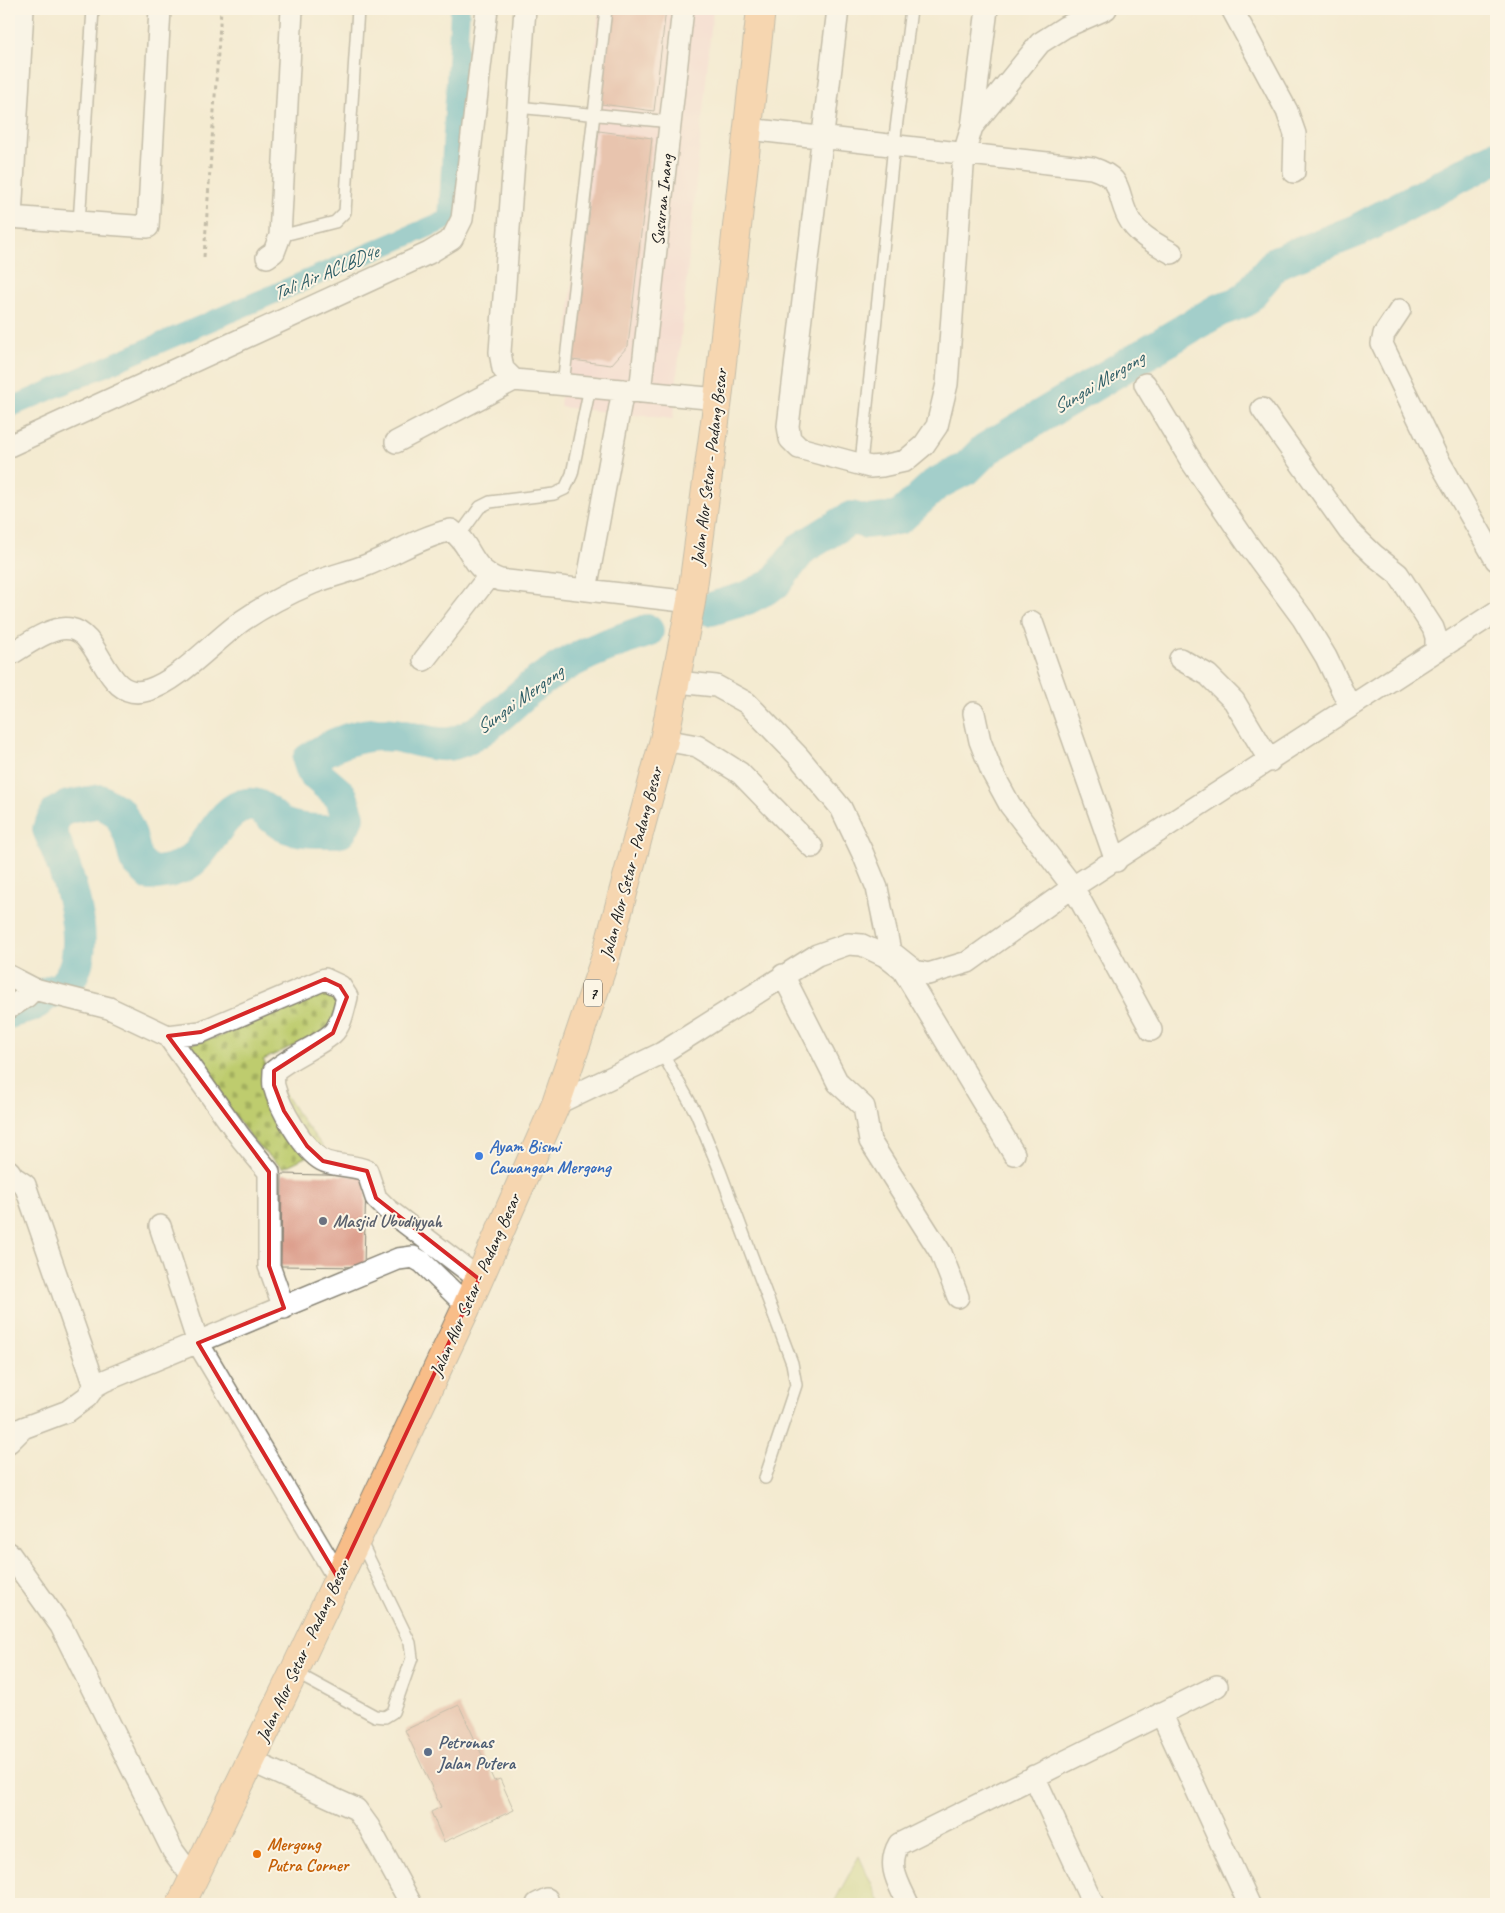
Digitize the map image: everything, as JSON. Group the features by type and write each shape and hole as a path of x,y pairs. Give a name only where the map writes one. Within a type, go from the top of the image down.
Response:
{"main road":[{"name":"Jalan Alor Setar - Padang Besar","path":"181,1904 294,1672 467,1306 556,1104 606,956 664,740 677,682 691,602 718,399 761,9"}],"street":[{"path":"23,9 10,217 148,227 160,9"},
{"path":"268,257 274,252 280,236 292,9"},
{"path":"9,446 429,253 452,238 462,218 487,9"},
{"path":"514,380 503,369 500,352 525,9"},
{"name":"Susuran Inang","path":"586,590 632,391 671,122 683,9"},
{"path":"838,9 788,426 790,439 799,448 861,463 870,467 906,461 924,445 936,426 947,384 964,153 972,127 987,9"},
{"path":"972,127 1040,43 1066,27 1106,9"},
{"path":"1232,9 1292,126 1295,134 1294,172"},
{"path":"748,129 824,136 1092,168 1105,172 1118,184 1128,217 1138,231 1172,253"},
{"path":"1400,310 1384,334 1382,344 1438,459 1496,560"},
{"path":"396,442 514,380 718,399"},
{"path":"1145,384 1198,472 1247,543 1303,618 1326,657 1350,707"},
{"path":"1262,409 1349,531 1374,556 1398,574 1433,628 1436,637 1436,650"},
{"path":"9,655 54,630 70,629 82,634 115,681 128,691 147,691 174,676 243,620 268,604 313,583 365,566 437,533 451,530 458,536 475,564 489,576 500,580 691,602"},
{"path":"424,660 489,576"},
{"path":"556,1104 662,1053 816,955 848,944 862,945 890,951 915,971 928,974 942,972 968,962 1073,887 1270,761 1496,612"},
{"path":"1032,622 1116,860"},
{"path":"1180,659 1208,675 1234,701 1270,761"},
{"path":"677,682 716,686 747,703 798,756 841,808 877,888 890,951"},
{"path":"974,713 980,741 992,772 1010,805 1073,887 1151,1030"},
{"path":"664,740 697,746 740,773 812,847"},
{"path":"862,945 885,956 903,970 1014,1154"},
{"path":"783,975 838,1083 864,1107 870,1141 941,1253 958,1297"},
{"path":"9,976 37,990 109,1008 168,1036 241,1138 269,1172 270,1266 284,1308"},
{"path":"168,1036 201,1032 325,979 340,986 347,997 343,1014 333,1033 289,1059 274,1071 274,1085 284,1111 307,1146 323,1161 354,1165 367,1171 376,1198 387,1209 479,1278"},
{"path":"9,1008 37,990"},
{"path":"9,1171 13,1177 25,1185 96,1386"},
{"path":"160,1226 198,1343 338,1578"},
{"path":"9,1442 23,1428 68,1411 87,1397 96,1386 398,1259 412,1257 422,1262 467,1306"},
{"path":"9,1553 61,1626 173,1851 194,1878"},
{"path":"908,1904 893,1872 893,1858 899,1844 1217,1686"},
{"path":"1161,1713 1249,1904"},
{"path":"251,1761 356,1809 369,1827 411,1904"},
{"path":"1034,1776 1093,1904"}],"lane":[{"path":"79,223 93,9"},
{"path":"280,236 335,222 345,212 358,9"},
{"path":"563,384 606,9"},
{"path":"861,463 894,145 911,9"},
{"path":"517,106 671,122"},
{"path":"458,536 480,506 490,502 554,494 565,489 572,474 590,387"},
{"path":"662,1053 696,1113 720,1171 792,1362 796,1385 765,1478"},
{"path":"294,1672 374,1716 385,1717 393,1712 412,1658 410,1643 402,1621 359,1536"}],"path":[{"path":"204,257 221,9"}],"highlighted area":[{"path":"325,979 340,986 347,997 333,1033 274,1071 274,1085 284,1111 307,1146 323,1161 367,1171 376,1198 479,1279 338,1578 198,1343 284,1308 269,1266 269,1172 168,1036 201,1032"}],"shaded area":[{"path":"599,9 713,9 673,419 560,407"}],"green space":[{"path":"334,992 343,1004 334,1029 305,1040 263,1060 297,1113 324,1148 283,1168 258,1146 180,1047 221,1036 284,1006"},
{"path":"859,1856 881,1904 833,1904"}],"building":[{"path":"612,9 666,9 654,111 601,104"},
{"path":"599,131 652,138 628,346 611,365 572,360"},
{"name":"Masjid Ubudiyyah","path":"282,1174 366,1176 364,1267 281,1266"},
{"path":"459,1705 494,1781 500,1779 514,1810 444,1842 431,1812 441,1807 405,1730"}],"waterway":[{"name":"Tali Air ACLBD4e","path":"9,408 448,219 460,9"},
{"name":"Sungai Mergong","path":"711,609 747,598 774,584 802,548 851,518 867,522 899,518 936,484 967,468 986,449 1219,310 1244,301 1277,262 1356,231 1496,157"},
{"name":"Sungai Mergong","path":"9,1012 31,1005 46,994 63,986 73,971 78,952 79,931 76,909 63,864 49,829 57,813 68,807 100,801 120,813 130,835 136,860 151,874 172,870 191,861 198,855 223,820 230,813 247,805 264,809 281,824 292,828 313,831 340,831 348,817 341,796 313,772 309,760 332,746 357,737 369,735 396,735 443,744 466,739 487,726 534,685 561,667 602,647 647,631"}],"place":[{"name":"Ayam Bismi Cawangan Mergong","path":"479,1156"},
{"name":"Masjid Ubudiyyah","path":"323,1221"},
{"name":"Petronas Jalan Putera","path":"428,1752"},
{"name":"Mergong Putra Corner","path":"257,1854"}]}
